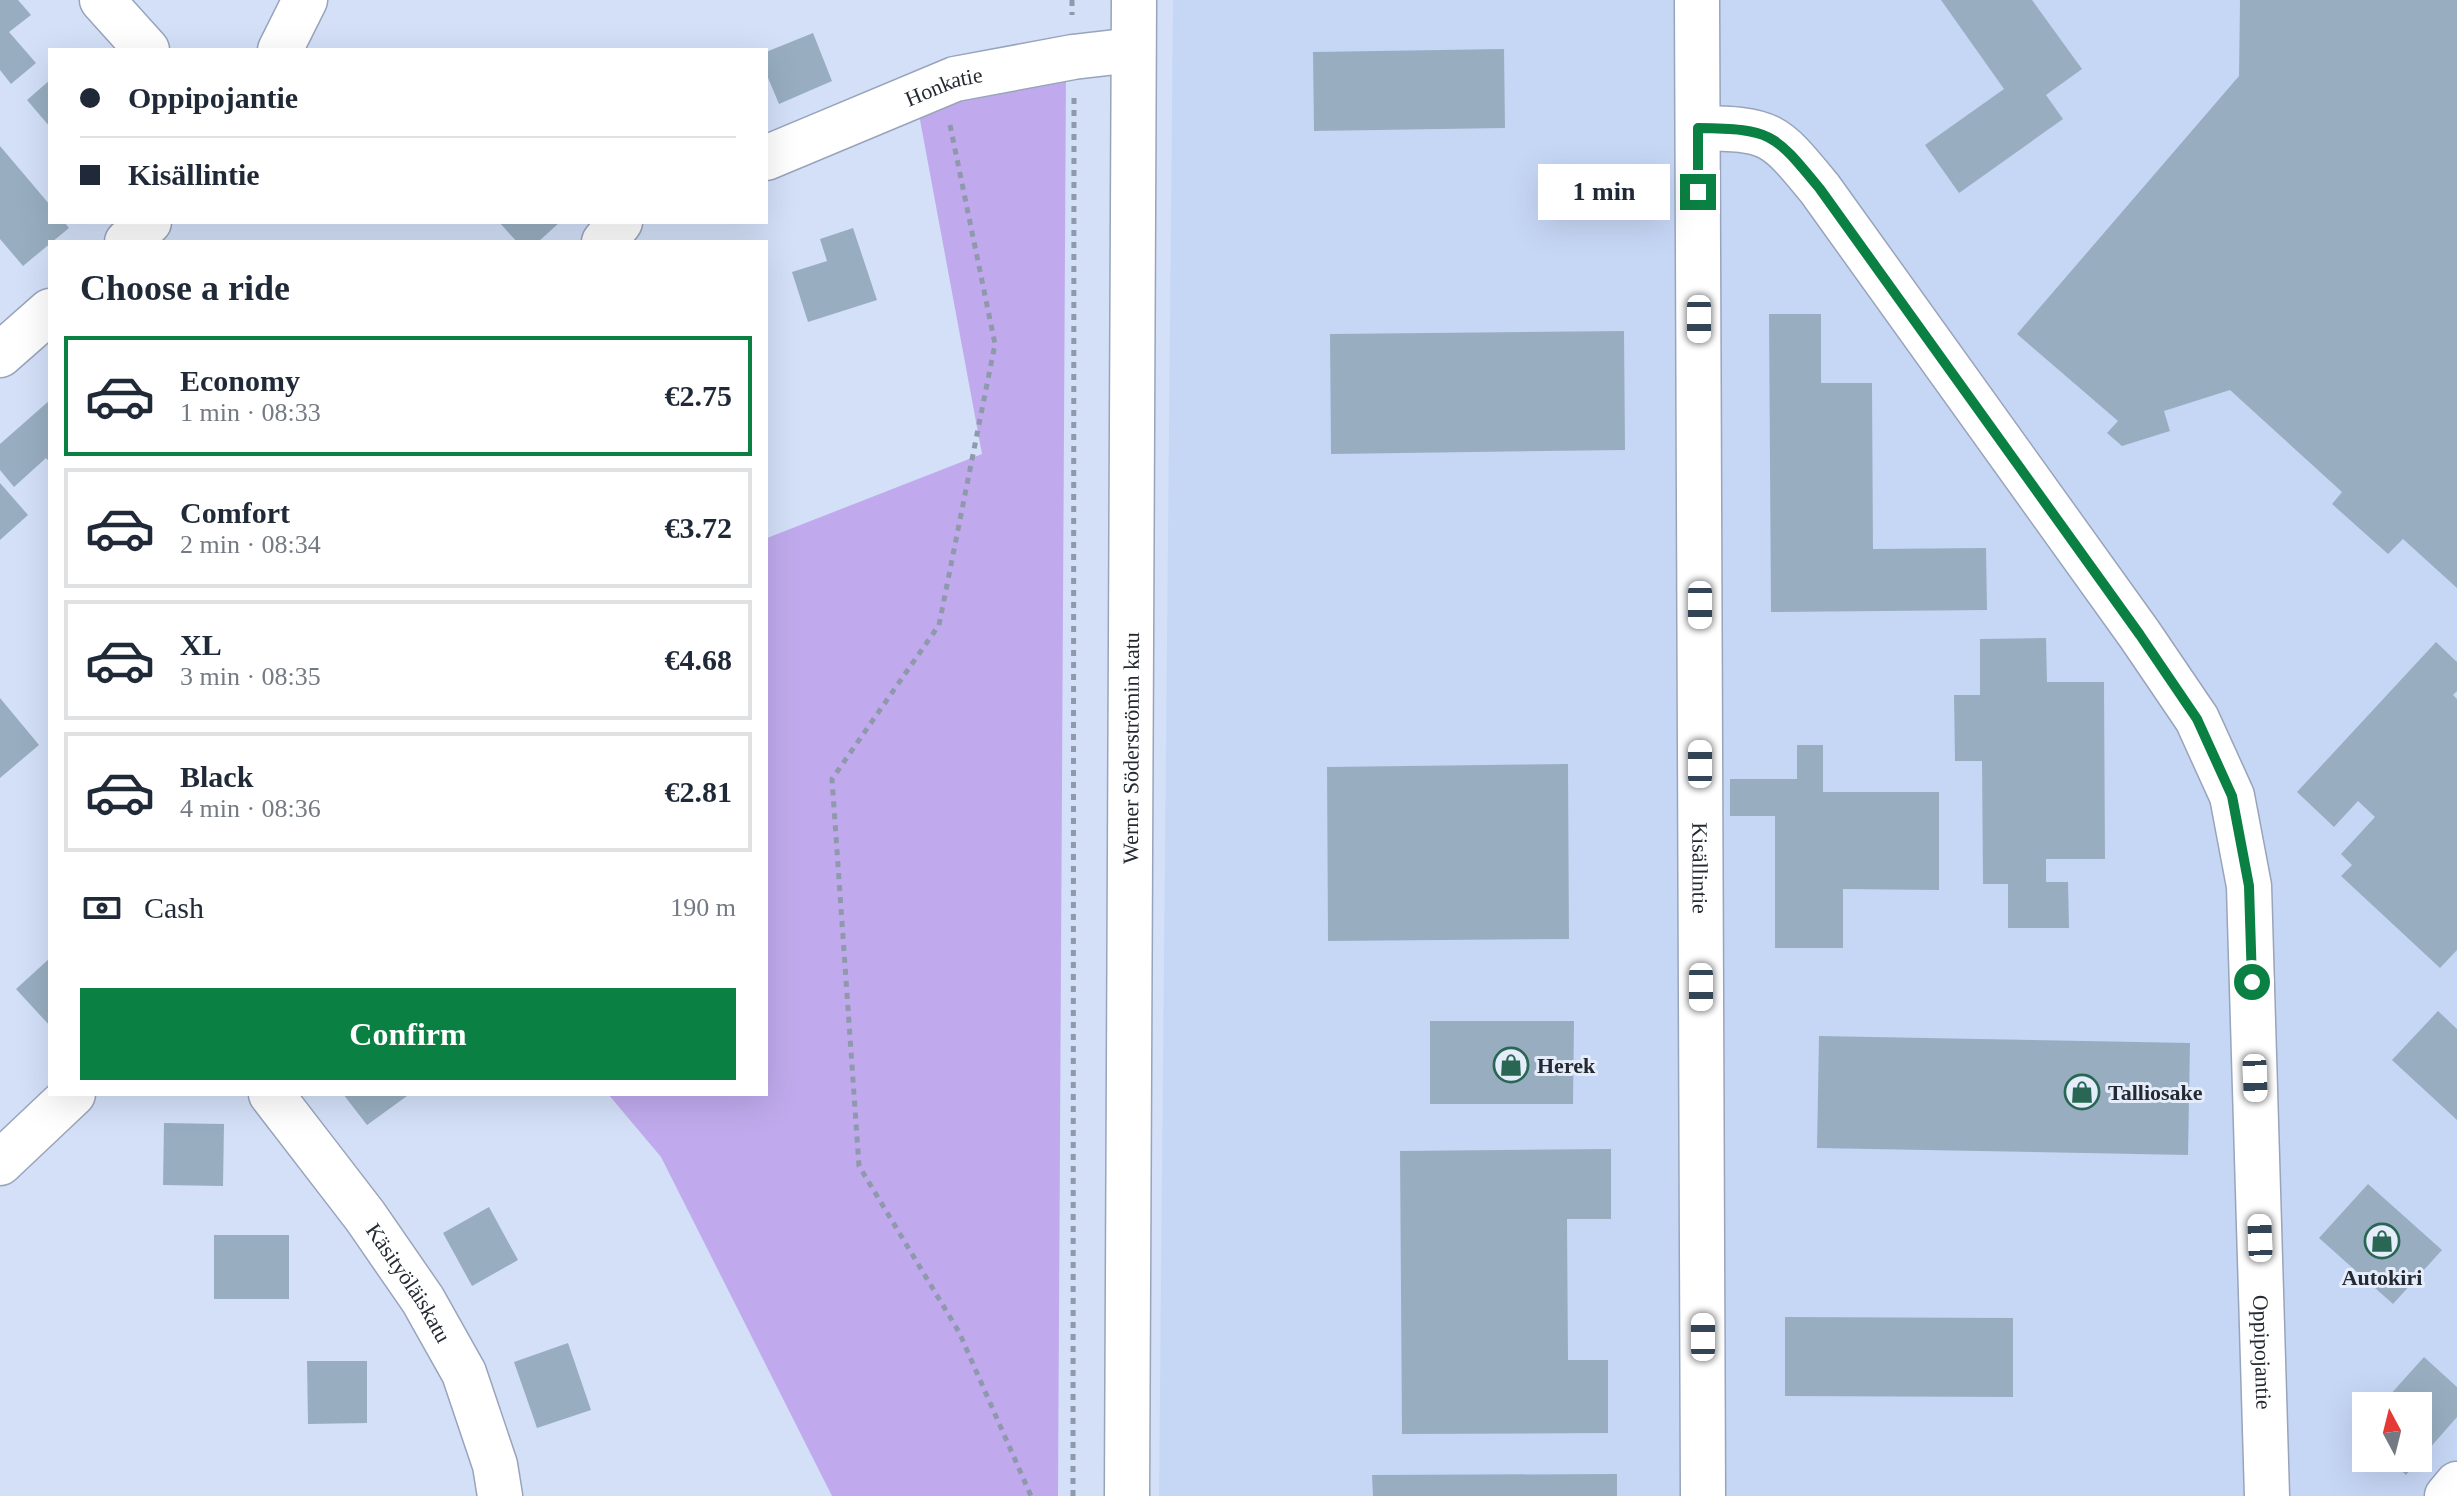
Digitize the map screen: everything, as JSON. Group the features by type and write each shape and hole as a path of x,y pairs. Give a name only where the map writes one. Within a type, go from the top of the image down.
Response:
{"street":[{"path":"102,0 145,48"},
{"path":"281,48 305,0"},
{"name":"Werner Söderströmin katu","path":"1127,1496 1134,0"},
{"name":"Kisällintie","path":"1697,0 1703,1496"},
{"name":"Honkatie","path":"768,157 955,79 1073,57 1133,50"},
{"name":"Oppipojantie","path":"1698,128 1747,129 1767,136 1785,146 1820,189 2140,635 2197,719 2232,796 2249,886 2267,1496"},
{"path":"129,240 147,224"},
{"path":"606,240 618,224"},
{"path":"0,355 48,313"},
{"path":"0,1163 71,1096"},
{"name":"Käsityöläiskatu","path":"273,1096 365,1216 423,1300 464,1373 495,1465 500,1496"},
{"path":"2447,1496 2457,1484"}],"path":[{"path":"1072,0 1073,1496"},
{"path":"942,85 995,344 939,625 832,779 859,1166 959,1332 1031,1496"}],"shaded area":[{"path":"1173,0 2457,0 2457,1496 1159,1496"},
{"path":"1066,70 1058,1496 832,1496 661,1157 610,1096 768,1096 768,538 982,454 918,109"}],"building":[{"path":"0,0 18,0 31,15 9,32 36,63 11,84 0,70"},
{"path":"1941,0 2032,0 2082,69 2046,95 2063,119 1959,193 1925,145 2004,89"},
{"path":"2240,0 2457,0 2457,588 2403,539 2388,554 2332,504 2342,492 2230,390 2164,411 2170,431 2122,446 2107,433 2118,421 2017,334 2239,76"},
{"path":"813,33 832,81 779,104 768,78 768,51"},
{"path":"1504,49 1505,128 1314,131 1313,52"},
{"path":"48,82 48,125 27,100"},
{"path":"0,146 48,203 48,224 66,224 69,228 54,240 48,240 48,245 23,266 0,239"},
{"path":"501,224 558,224 540,240 515,240"},
{"path":"853,228 877,300 808,322 792,272 827,261 820,239"},
{"path":"1769,314 1821,314 1821,383 1872,383 1873,549 1986,548 1987,610 1771,612"},
{"path":"1624,331 1625,450 1331,454 1330,334"},
{"path":"48,402 48,460 46,458 14,487 0,470 0,444"},
{"path":"0,483 28,515 0,540"},
{"path":"2046,638 2047,682 2104,682 2105,859 2046,859 2046,882 2068,882 2069,928 2008,928 2008,884 1983,884 1982,761 1955,761 1954,695 1980,695 1980,639"},
{"path":"2436,642 2457,662 2457,691 2453,695 2457,699 2457,950 2440,968 2341,876 2352,865 2341,854 2375,817 2358,801 2334,827 2297,792"},
{"path":"0,698 39,745 0,778"},
{"path":"1797,745 1823,745 1823,792 1939,792 1939,890 1843,889 1843,948 1775,948 1775,816 1730,816 1730,779 1797,779"},
{"path":"1568,764 1569,939 1328,941 1327,767"},
{"path":"48,960 48,1024 16,989"},
{"path":"2438,1011 2457,1029 2457,1120 2392,1060"},
{"path":"1430,1021 1574,1021 1573,1104 1430,1104"},
{"path":"1819,1036 2190,1043 2188,1155 1817,1148"},
{"path":"345,1096 407,1096 367,1125"},
{"path":"164,1123 224,1124 223,1186 163,1185"},
{"path":"1611,1149 1611,1219 1567,1219 1568,1360 1608,1360 1608,1433 1402,1434 1400,1151"},
{"path":"2368,1184 2442,1250 2393,1304 2319,1238"},
{"path":"489,1207 518,1260 472,1286 443,1233"},
{"path":"214,1235 289,1235 289,1299 214,1299"},
{"path":"1785,1317 2013,1318 2013,1397 1785,1396"},
{"path":"568,1343 591,1410 537,1428 514,1362"},
{"path":"2424,1357 2457,1387 2457,1417 2432,1445 2432,1392 2393,1392"},
{"path":"307,1361 367,1361 367,1423 308,1424"},
{"path":"1617,1474 1617,1496 1373,1496 1372,1475"}],"place":[{"name":"Herek","path":"1511,1065"},
{"name":"Talliosake","path":"2082,1092"},
{"name":"Autokiri","path":"2382,1241"}],"route":[{"path":"1698,192 1698,128 1747,129 1785,146 1820,189 2140,635 2197,719 2232,796 2249,886 2252,982"}]}
